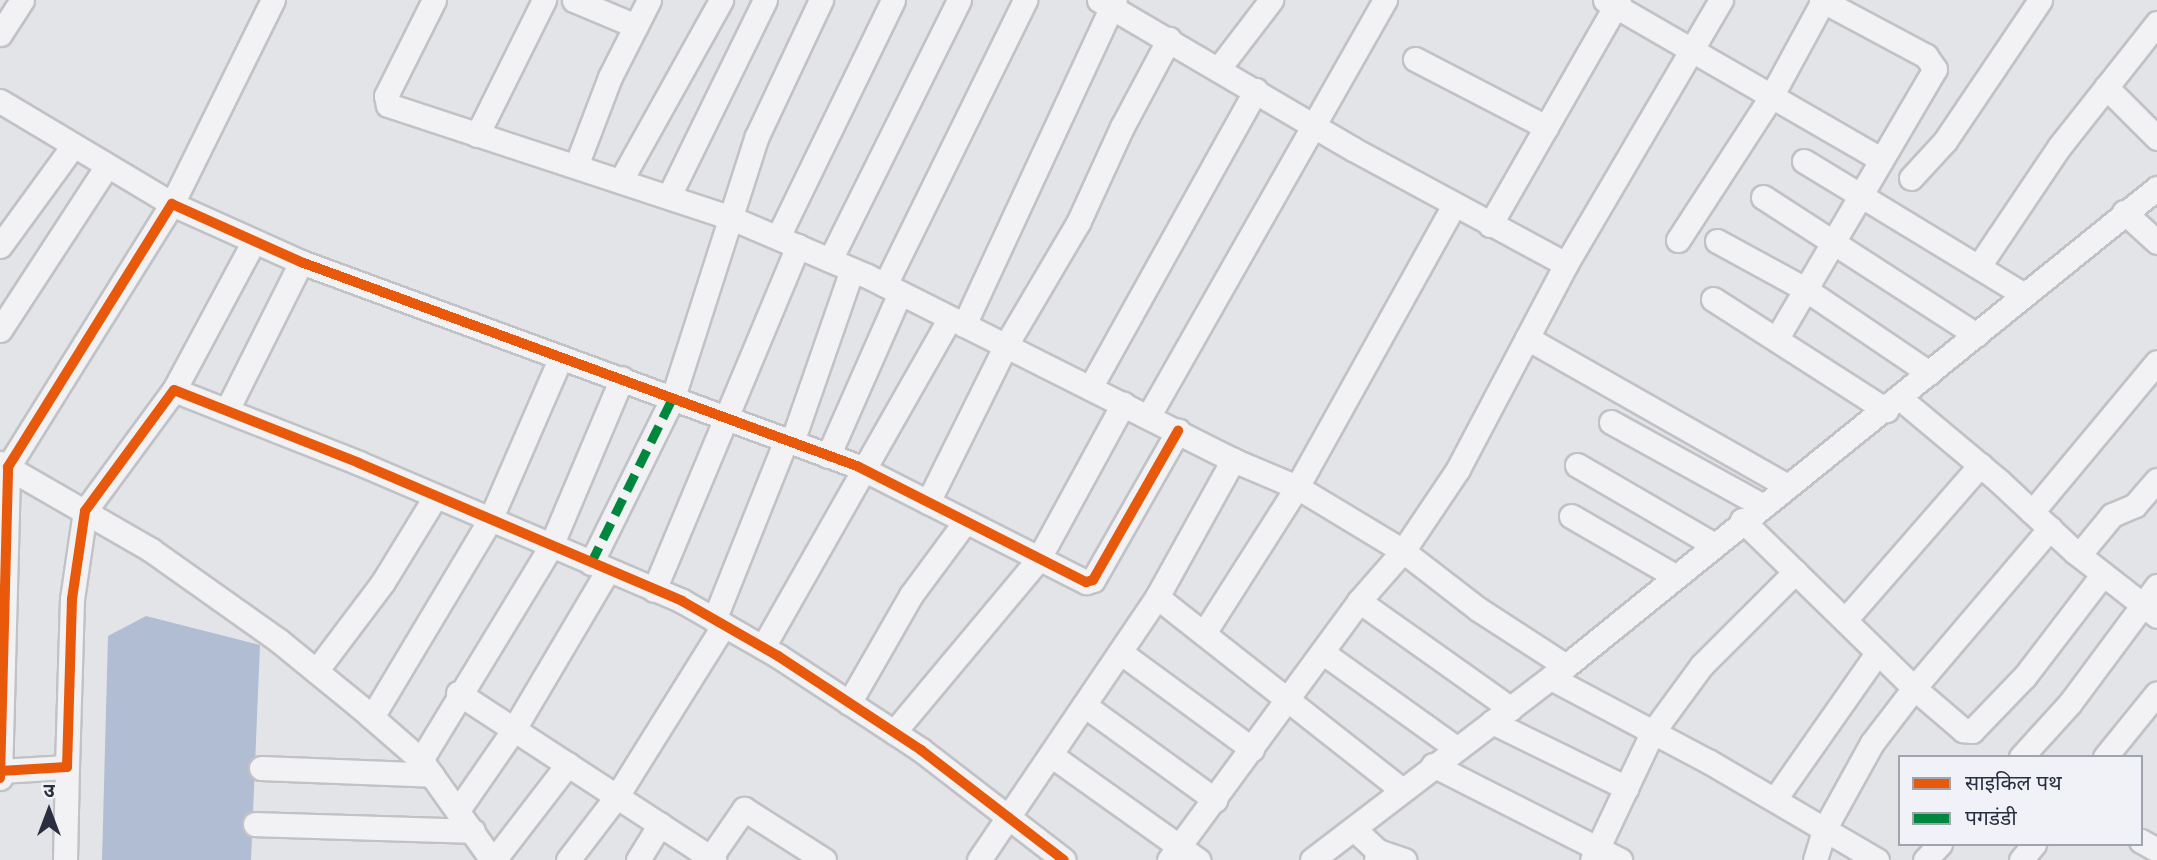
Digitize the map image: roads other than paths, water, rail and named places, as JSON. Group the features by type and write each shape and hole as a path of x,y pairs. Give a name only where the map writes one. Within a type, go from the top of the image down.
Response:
{"street":[{"path":"2,28 22,0"},
{"path":"0,778 4,465 172,204 273,0"},
{"path":"434,0 386,100 425,120 669,196 788,242 893,289 1233,460 1297,487 1403,551 1559,672 1652,733 1775,799 1877,860"},
{"path":"477,135 544,0"},
{"path":"574,0 636,26"},
{"path":"576,166 649,0"},
{"path":"621,180 721,0"},
{"path":"669,196 765,0"},
{"path":"458,810 514,729 600,566 673,397 757,136 821,0"},
{"path":"654,590 729,419 788,242 894,0"},
{"path":"830,260 959,0"},
{"path":"828,456 893,289 1025,0"},
{"path":"1219,68 1270,0"},
{"path":"1148,417 1311,124 1385,0"},
{"path":"1174,853 1359,601 1403,551 1458,468 1566,264 1721,0"},
{"path":"1678,240 1772,95 1822,0 1933,63 1928,86 1879,158 1834,243 1777,338"},
{"path":"1912,178 1945,141 2040,0"},
{"path":"763,647 861,468 957,321 1109,2 1311,124 1490,225 1566,264"},
{"path":"1490,225 1613,2 1879,158"},
{"path":"1979,266 2059,147 2157,23"},
{"path":"928,502 1006,345 1079,223 1122,127 1169,39"},
{"path":"1415,59 1546,127"},
{"path":"2106,87 2157,138"},
{"path":"1090,388 1256,90"},
{"path":"0,101 172,204 301,262 861,468 1075,579 1093,580 1178,432"},
{"path":"0,247 73,146"},
{"path":"1804,161 2024,295"},
{"path":"0,330 107,166"},
{"path":"1312,860 1433,765 1559,672 1742,520 1894,405 2124,212 2157,188"},
{"path":"1763,197 1976,335"},
{"path":"1204,633 1297,487 1454,205"},
{"path":"2124,212 2157,242"},
{"path":"65,860 72,599 85,511 174,390 254,241"},
{"path":"1717,241 1805,289 1929,373"},
{"path":"227,411 301,262"},
{"path":"568,860 617,796 719,622 852,270"},
{"path":"1713,299 1894,405 1980,465 2103,574 2152,602 2070,704 2023,755"},
{"path":"1527,338 1787,486"},
{"path":"372,717 490,520 560,359"},
{"path":"2032,512 2157,362"},
{"path":"427,768 458,693 551,546 622,378"},
{"path":"174,390 600,566 719,622 763,647 894,732 1064,860"},
{"path":"894,732 1038,560 1123,404"},
{"path":"1611,422 1763,506"},
{"path":"979,860 1157,597 1233,460"},
{"path":"4,465 151,550 316,671 372,717 427,768 493,860 568,764"},
{"path":"1577,465 1713,544"},
{"path":"1844,620 1980,465"},
{"path":"2079,555 2112,515 2135,505 2157,480"},
{"path":"316,671 383,582 435,497"},
{"path":"1571,516 1675,576"},
{"path":"1742,520 1914,688 1963,730 1972,731 2025,676 2103,574"},
{"path":"849,703 911,595 965,522"},
{"path":"1815,860 1825,828 1872,743 1914,688 2050,528"},
{"path":"1594,855 1652,733 1702,665 1795,572"},
{"path":"1157,597 1402,790"},
{"path":"1359,601 1502,716 1627,788"},
{"path":"1120,652 1252,749"},
{"path":"1322,652 1456,748"},
{"path":"1775,799 1878,652"},
{"path":"458,693 712,859 744,809 824,860"},
{"path":"2107,755 2157,693"},
{"path":"1084,705 1214,800"},
{"path":"1051,755 1174,853 1198,860"},
{"path":"1433,765 1594,855 1620,860"},
{"path":"0,771 67,767"},
{"path":"261,768 427,768"},
{"path":"255,824 473,831"},
{"path":"638,860 660,824"},
{"path":"1354,828 1377,855 1404,860"},
{"path":"1925,860 1938,846"},
{"path":"2021,860 2032,846"}],"water":[{"path":"146,616 260,645 251,860 102,860 108,636"}]}
